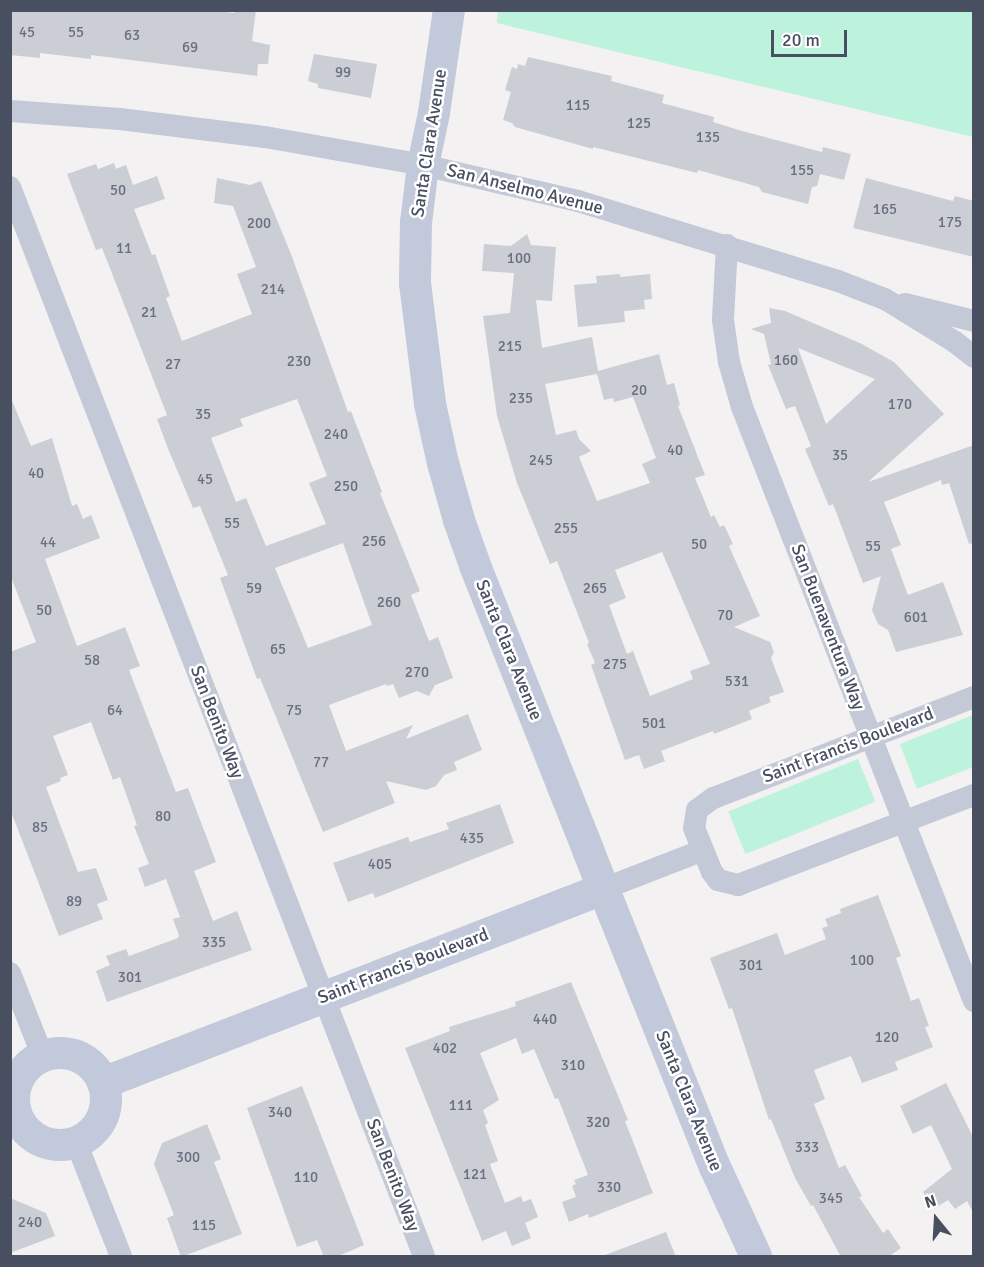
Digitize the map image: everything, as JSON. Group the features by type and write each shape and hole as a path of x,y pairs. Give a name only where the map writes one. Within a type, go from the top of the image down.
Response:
{"main road":[{"name":"Santa Clara Avenue","path":"449,10 436,102 423,165 416,223 416,283 430,404 443,463 459,520 476,568 715,1167 756,1257"},
{"name":"Saint Francis Boulevard","path":"103,1083 603,889"},
{"path":"61,1053 79,1058 93,1068 103,1083 106,1101 102,1118 91,1133 76,1142 58,1145 42,1141 14,1118 14,1099 18,1081 28,1067 43,1057 61,1053"}],"street":[{"name":"San Anselmo Avenue","path":"10,111 120,119 222,131 423,165 578,201 726,245 885,299 974,321"},
{"name":"San Benito Way","path":"10,187 424,1257"},
{"name":"San Buenaventura Way","path":"726,245 723,320 729,362 742,407 974,1000"},
{"name":"San Anselmo Avenue","path":"885,299 955,342 974,357"},
{"name":"Saint Francis Boulevard","path":"974,696 704,803 694,819 694,828 712,873 718,880 738,885 974,795"},
{"name":"Saint Francis Boulevard","path":"603,889 703,850"},
{"path":"10,973 43,1057"},
{"path":"76,1142 121,1257"}],"green space":[{"path":"498,10 973,11 973,137 497,23"},
{"path":"973,715 973,767 917,789 900,744"},
{"path":"858,759 875,802 745,854 728,811"}],"building":[{"path":"10,10 208,10 234,13 235,10 256,10 252,41 270,45 268,64 258,64 257,76 91,55 91,59 40,53 40,58 10,55"},
{"path":"314,54 377,64 371,98 318,88 318,84 308,81"},
{"path":"528,57 612,76 611,81 664,95 662,103 714,117 713,122 742,131 822,152 823,147 851,154 844,180 820,174 817,186 812,187 808,204 762,192 759,187 698,170 697,173 593,147 593,149 515,127 512,123 503,120 511,92 505,90 512,67 517,69 518,64 525,66"},
{"path":"114,163 116,169 126,165 133,185 157,176 165,199 134,209 152,255 155,254 170,296 166,298 182,341 252,314 237,274 256,267 233,206 214,203 217,178 250,185 261,181 291,254 348,412 351,411 382,492 380,493 420,591 411,595 429,641 438,637 453,678 435,685 429,696 417,691 399,698 393,684 387,686 386,684 329,705 346,751 413,725 406,739 468,714 482,750 454,762 457,770 444,775 436,786 426,790 386,781 395,803 323,832 260,678 257,679 220,578 228,575 200,506 193,508 167,446 157,419 167,415 102,248 96,250 67,174 96,164 98,169","holes":["297,399 327,476 309,483 326,524 266,546 246,498 236,502 211,438 243,426 240,419","343,543 372,625 308,648 275,568"]},
{"path":"866,178 953,201 955,196 974,201 974,257 853,228"},
{"path":"527,234 531,245 556,247 552,301 536,300 542,348 592,337 598,371 659,354 667,385 674,383 680,405 678,406 705,475 695,478 711,517 714,515 720,527 724,525 733,544 729,546 760,616 734,627 770,642 774,652 771,658 784,692 769,697 771,702 749,711 752,719 661,751 665,761 644,769 639,755 625,760 591,665 595,663 587,644 589,643 557,561 550,564 517,483 497,416 483,316 510,313 514,273 482,271 484,244 511,246","holes":["597,374 604,400 613,398 614,402 633,397 656,458 642,464 650,483 597,501 579,457 591,451 579,439 576,430 556,435 545,384","662,552 710,664 690,671 693,679 650,696 633,651 627,654 609,605 626,598 615,570"]},
{"path":"620,274 620,277 650,274 652,299 644,300 645,309 624,311 625,322 578,327 574,285 597,283 596,276"},
{"path":"769,308 785,311 860,343 894,362 944,414 868,482 974,445 974,543 969,544 949,483 942,485 941,480 884,502 901,545 891,549 908,595 943,582 963,635 896,652 888,630 878,624 872,610 881,576 863,583 833,504 829,506 805,449 811,446 795,406 786,409 768,365 771,364 764,334 751,329 771,323","holes":["798,348 875,379 826,424"]},
{"path":"10,396 31,446 52,438 72,506 77,504 83,519 91,515 100,538 45,559 77,646 125,627 140,666 129,670 176,792 188,788 216,862 194,871 213,921 237,911 252,950 107,1002 96,971 110,965 106,956 126,949 129,956 178,938 173,919 180,917 166,879 145,887 138,868 149,864 134,826 137,825 120,777 113,780 91,722 53,736 68,775 60,778 61,781 46,787 78,872 96,868 108,900 97,904 103,919 59,936 10,809 10,652 36,642 10,574"},
{"path":"500,804 514,843 375,898 373,893 348,902 333,863 408,837 410,842 449,829 446,823"},
{"path":"878,895 901,956 896,958 911,1001 919,998 929,1026 925,1027 933,1047 895,1062 898,1070 862,1083 851,1056 814,1070 825,1099 814,1104 839,1168 845,1165 862,1196 859,1197 883,1233 888,1229 901,1248 888,1257 841,1257 813,1205 811,1206 795,1178 771,1119 769,1120 732,1008 729,1009 710,958 777,933 785,955 826,939 822,928 828,926 825,919 841,913 840,909"},
{"path":"571,982 628,1120 625,1121 653,1193 589,1218 588,1214 569,1222 562,1202 576,1197 572,1186 576,1184 574,1180 588,1175 558,1098 555,1099 534,1049 522,1054 516,1038 480,1053 499,1100 483,1110 488,1123 485,1125 498,1161 490,1164 505,1203 521,1196 523,1202 531,1199 538,1217 525,1223 531,1238 512,1246 506,1231 482,1241 405,1048 450,1031 449,1027 516,1006 515,1002"},
{"path":"946,1083 974,1139 974,1214 967,1201 955,1209 948,1200 934,1209 923,1192 952,1169 931,1125 913,1134 900,1106"},
{"path":"302,1086 364,1245 336,1257 324,1257 317,1240 297,1247 247,1108"},
{"path":"207,1124 221,1159 214,1162 242,1234 181,1257 167,1218 174,1215 154,1164 162,1143"},
{"path":"10,1198 46,1213 55,1236 10,1253"},
{"path":"666,1232 676,1257 606,1257 605,1255"}]}
